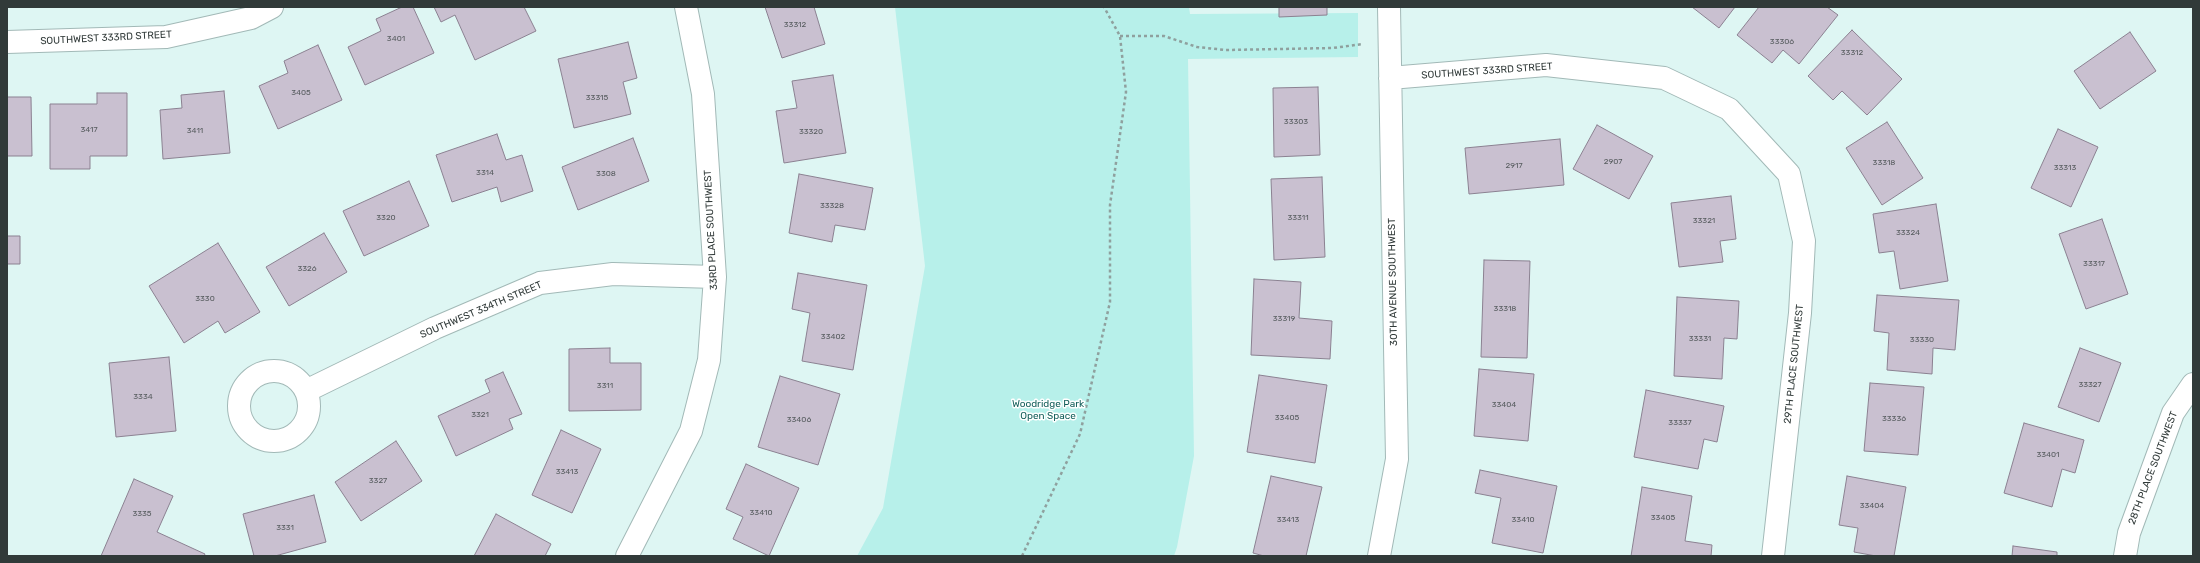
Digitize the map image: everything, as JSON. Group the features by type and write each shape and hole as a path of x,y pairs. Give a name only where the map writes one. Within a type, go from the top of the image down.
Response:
{"street":[{"name":"SOUTHWEST 333RD STREET","path":"7,42 166,37 251,18 272,7"},
{"name":"33RD PLACE SOUTHWEST","path":"627,556 691,431 709,360 715,277 703,94 686,7"},
{"name":"30TH AVENUE SOUTHWEST","path":"1379,556 1397,459 1389,7"},
{"name":"SOUTHWEST 333RD STREET","path":"1390,78 1546,66 1664,78 1729,109 1788,174"},
{"name":"29TH PLACE SOUTHWEST","path":"1772,556 1800,313 1804,241 1788,174"},
{"name":"SOUTHWEST 334TH STREET","path":"306,391 435,328 540,283 613,274 715,277"},
{"name":"28TH PLACE SOUTHWEST","path":"2125,556 2128,533 2173,413 2193,384"}],"path":[{"path":"1022,556 1080,434 1110,302 1110,205 1126,92 1120,36 1104,7"},
{"path":"1120,36 1164,36 1197,47 1226,50 1333,48 1389,40"}],"green space":[{"name":"Woodridge Park Open Space","path":"895,7 1189,7 1190,14 1358,13 1358,57 1188,59 1194,456 1174,556 857,556 883,508 925,266"}],"building":[{"path":"402,7 413,7 434,53 365,85 348,47 381,31 376,19"},
{"path":"434,7 524,7 536,31 475,60 455,15 441,22"},
{"path":"765,7 814,7 825,44 782,58"},
{"path":"1279,7 1327,7 1327,15 1279,17"},
{"path":"1692,7 1735,7 1719,28"},
{"path":"1759,7 1827,7 1838,15 1799,64 1783,50 1772,63 1737,35"},
{"path":"1852,30 1902,79 1867,115 1842,91 1833,100 1808,76"},
{"path":"2130,32 2156,71 2100,109 2074,71"},
{"path":"628,42 637,78 623,82 631,114 574,128 558,59"},
{"path":"318,45 342,100 278,129 259,86 288,73 284,61"},
{"path":"833,75 846,153 784,163 776,111 797,108 792,81"},
{"path":"1318,87 1320,155 1274,157 1273,88"},
{"path":"224,91 230,153 163,159 160,110 182,108 181,95"},
{"path":"97,93 127,93 127,156 90,156 90,169 50,169 50,104 97,104"},
{"path":"7,97 31,97 32,156 7,156"},
{"path":"1887,122 1923,178 1882,205 1846,148"},
{"path":"1597,125 1653,156 1629,199 1573,169"},
{"path":"2058,129 2098,147 2071,207 2031,188"},
{"path":"497,134 506,160 522,155 533,191 501,202 497,187 452,202 436,155"},
{"path":"633,138 649,181 578,210 562,167"},
{"path":"1560,139 1564,185 1469,194 1465,148"},
{"path":"799,174 873,188 865,230 835,225 832,242 789,233"},
{"path":"1322,177 1325,257 1274,260 1271,179"},
{"path":"409,181 429,226 364,256 343,211"},
{"path":"1731,196 1736,239 1720,241 1723,262 1679,267 1671,203"},
{"path":"1936,204 1948,281 1900,289 1894,251 1879,253 1873,214"},
{"path":"2102,219 2128,294 2086,309 2059,234"},
{"path":"324,233 347,272 289,306 266,267"},
{"path":"7,236 20,236 20,264 7,264"},
{"path":"218,243 260,312 225,333 218,321 184,343 149,286"},
{"path":"1484,260 1530,261 1527,358 1481,357"},
{"path":"798,273 867,285 853,370 802,361 810,313 792,309"},
{"path":"1254,279 1301,282 1299,318 1332,321 1330,359 1251,355"},
{"path":"1877,295 1959,300 1955,350 1933,348 1932,374 1887,370 1889,333 1874,331"},
{"path":"1677,297 1739,301 1737,339 1724,338 1722,379 1674,376"},
{"path":"610,348 610,363 641,363 641,410 569,411 569,349"},
{"path":"2080,348 2121,363 2099,422 2058,407"},
{"path":"169,357 176,431 116,437 109,363"},
{"path":"1479,369 1534,374 1528,441 1474,436"},
{"path":"503,372 522,414 509,419 513,429 456,456 438,416 490,392 485,380"},
{"path":"1259,375 1327,385 1315,463 1247,452"},
{"path":"780,376 840,394 818,465 758,447"},
{"path":"1870,383 1924,387 1918,455 1864,451"},
{"path":"1646,390 1724,406 1717,442 1704,439 1698,469 1634,457"},
{"path":"2024,423 2084,440 2075,473 2062,469 2052,507 2004,493"},
{"path":"561,430 601,449 572,513 532,495"},
{"path":"396,441 422,481 361,521 335,482"},
{"path":"746,464 799,488 769,556 733,539 743,517 726,509"},
{"path":"1480,470 1557,486 1543,553 1492,543 1501,498 1475,493"},
{"path":"1271,476 1322,487 1306,556 1264,556 1253,553"},
{"path":"1847,476 1906,487 1894,556 1876,556 1854,552 1858,528 1839,525"},
{"path":"134,479 173,496 157,532 205,554 204,556 101,556"},
{"path":"1642,487 1692,496 1685,541 1712,545 1711,556 1631,556"},
{"path":"314,495 326,542 275,556 254,556 243,514"},
{"path":"496,514 551,544 545,556 474,556"},
{"path":"2013,546 2057,552 2057,556 2012,556"}]}
